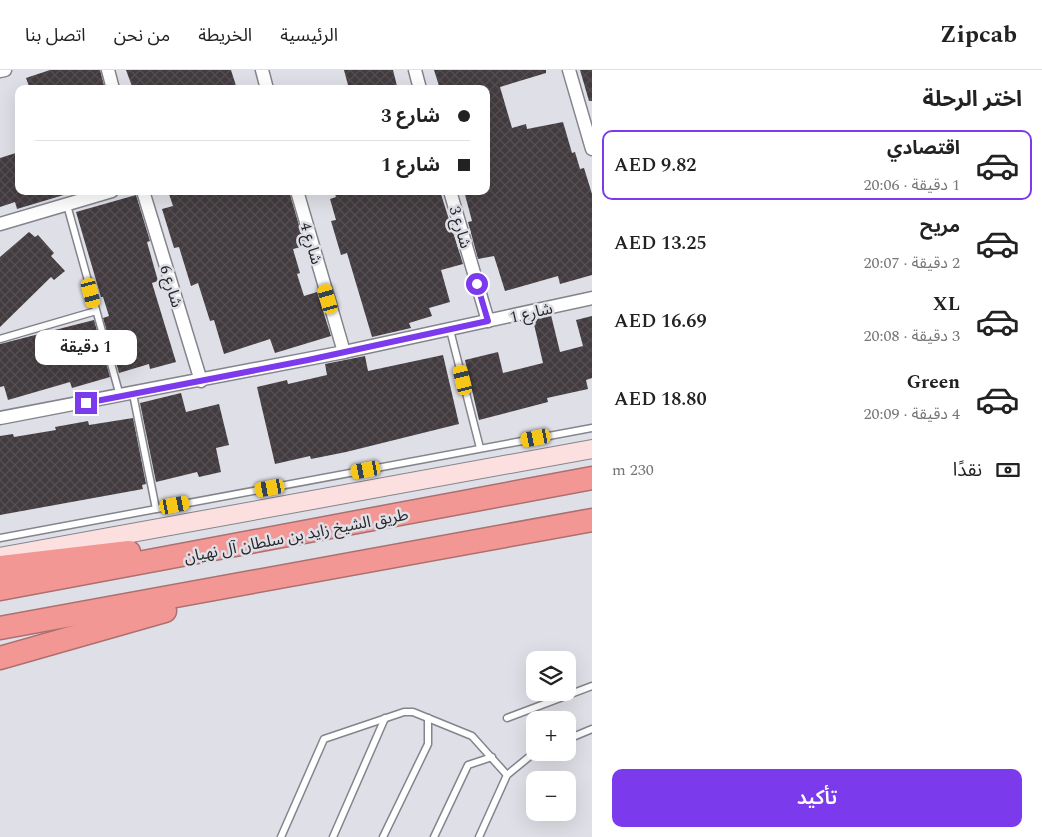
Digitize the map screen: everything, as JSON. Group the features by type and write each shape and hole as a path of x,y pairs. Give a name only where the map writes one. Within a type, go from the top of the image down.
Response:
{"highway":[{"name":"طريق الشيخ زايد بن سلطان آل نهيان","path":"0,589 209,552 592,478"},
{"path":"0,628 592,520"},
{"path":"0,567 158,549 209,552"},
{"path":"0,658 274,579"}],"main road":[{"path":"0,557 592,449"}],"street":[{"path":"0,71 5,70"},
{"path":"108,70 112,85"},
{"path":"262,70 266,85"},
{"path":"415,70 419,85"},
{"path":"569,70 592,149"},
{"path":"0,224 99,195"},
{"name":"شارع 6","path":"143,195 201,381"},
{"name":"شارع 4","path":"298,195 344,352"},
{"name":"شارع 3","path":"451,195 488,321"},
{"name":"شارع 1","path":"0,418 201,381 450,330 592,298"}],"lane":[{"path":"67,205 120,396"},
{"path":"0,339 96,311"},
{"path":"450,330 480,448"},
{"path":"133,394 156,509"},
{"path":"0,538 592,428"},
{"path":"507,718 592,686"},
{"path":"281,837 324,739 404,712 413,712 472,736 492,756 507,775"},
{"path":"333,837 385,718"},
{"path":"382,837 428,744 428,718"},
{"path":"576,736 592,729"},
{"path":"434,837 468,765 492,756"},
{"path":"479,837 507,775 526,759"}],"building":[{"path":"50,70 100,70 104,85 29,85 26,78"},
{"path":"126,70 231,70 236,85 132,85"},
{"path":"344,70 393,70 397,85 348,85"},
{"path":"434,70 546,70 546,73 500,87 512,128 526,124 527,129 563,122 572,153 575,152 580,169 584,168 592,194 592,275 560,284 558,276 505,291 494,256 478,259 468,222 472,221 465,195 490,195 490,85 439,85"},
{"path":"580,70 592,70 592,101 589,101"},
{"path":"15,153 15,195 64,195 17,209 15,202 0,207 0,158"},
{"path":"136,195 150,241 147,242 158,281 152,283 176,362 150,369 149,364 119,373 103,318 109,316 103,297 101,297 76,212"},
{"path":"169,195 290,195 305,246 293,249 300,273 297,274 304,296 317,292 331,336 275,353 270,339 224,354 214,320 210,321 198,283 191,286 179,247 174,248 162,209 173,206"},
{"path":"335,195 441,195 463,264 441,270 450,302 429,308 432,316 409,323 411,328 372,337 347,253 341,255 331,221 336,220 330,199 336,197"},
{"path":"29,232 35,237 38,235 54,253 51,256 65,271 54,280 51,277 0,327 0,257"},
{"path":"551,315 560,352 583,346 576,320 592,316 592,378 586,380 588,389 547,398 548,402 479,420 465,360 498,352 503,373 543,363 533,320"},
{"path":"94,320 110,377 72,388 70,382 8,400 4,386 0,387 0,344"},
{"path":"443,355 459,424 346,452 311,459 310,456 275,464 257,387 287,380 288,384 327,375 325,364 365,356 368,371"},
{"path":"181,393 186,412 219,404 229,445 216,448 221,472 199,477 197,472 156,482 140,403"},
{"path":"133,418 146,484 142,485 143,489 0,515 0,436 13,434 14,437 56,430 55,427 88,421 89,425"}],"route":[{"path":"86,403 308,360 488,321 477,284"}]}
